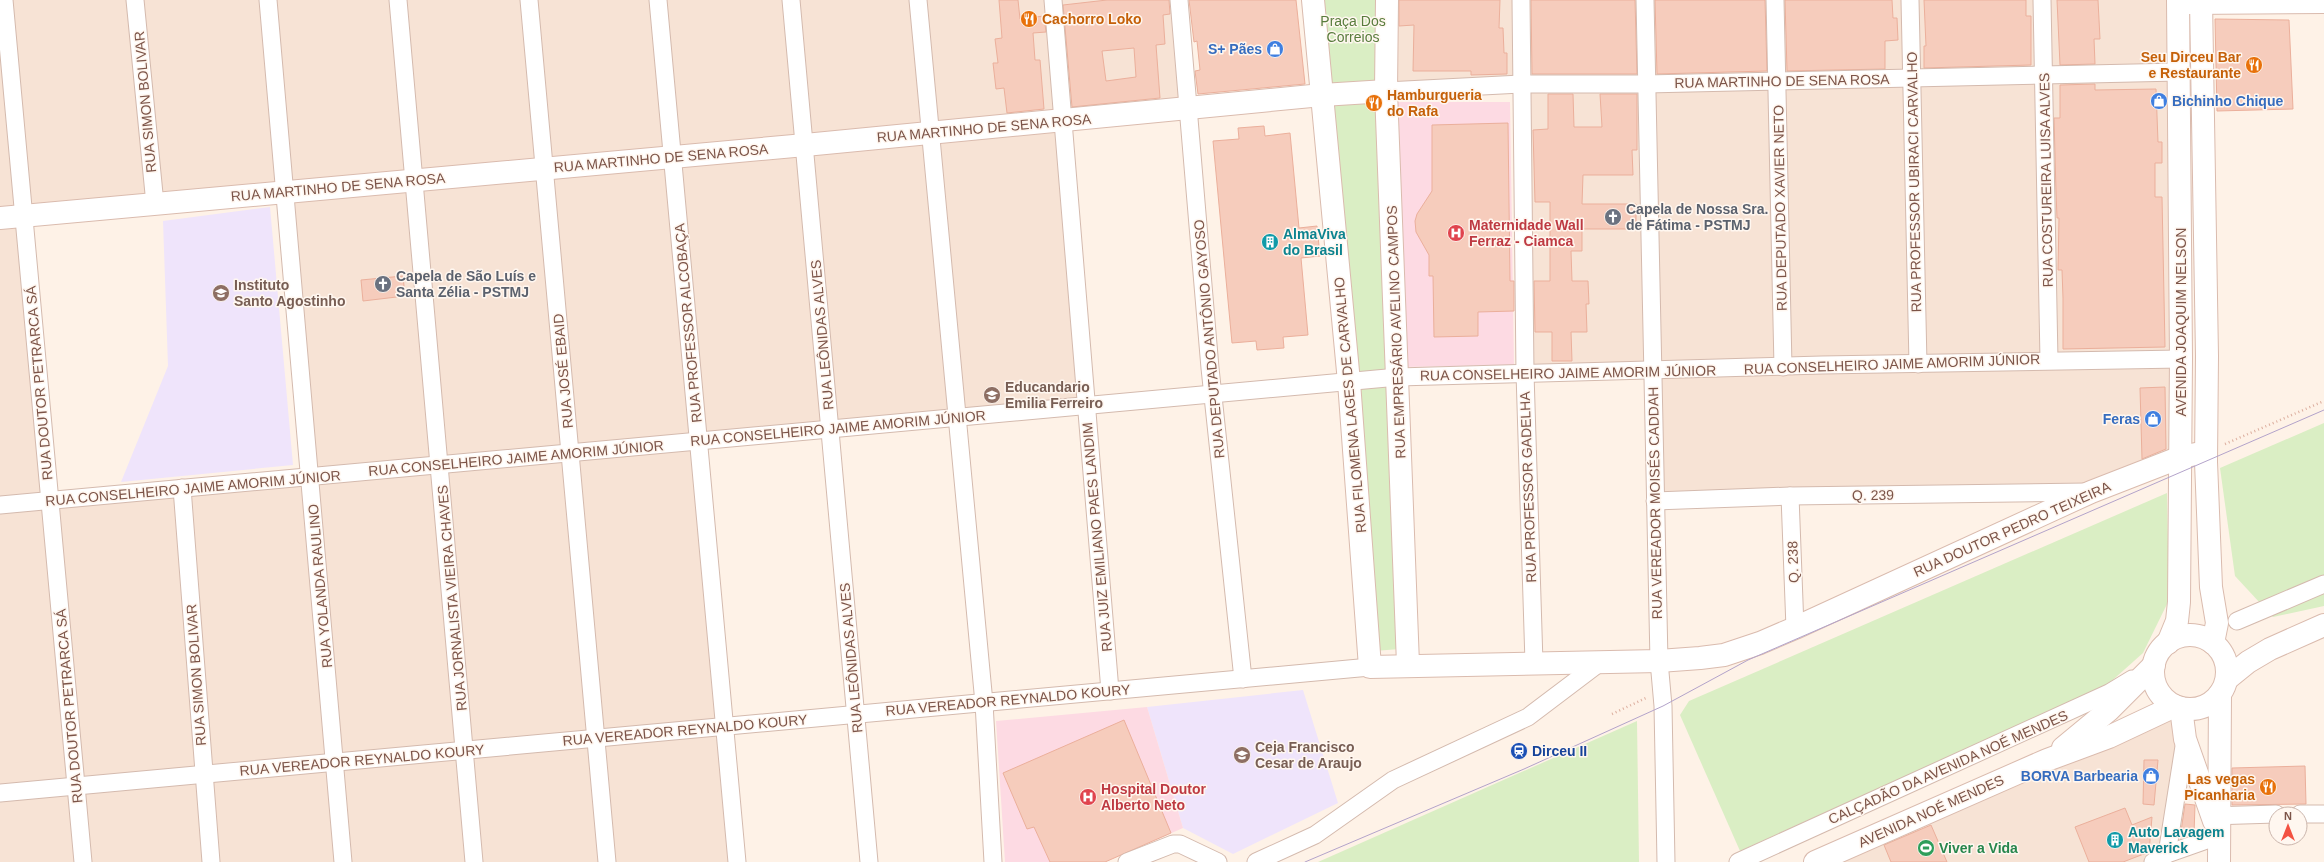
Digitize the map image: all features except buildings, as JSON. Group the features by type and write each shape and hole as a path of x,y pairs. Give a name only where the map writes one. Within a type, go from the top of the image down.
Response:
{"street":[{"name":"RUA DOUTOR PETRARCA SÁ","path":"4,0 83,862"},
{"name":"RUA SIMON BOLIVAR","path":"135,0 155,204"},
{"name":"RUA YOLANDA RAULINO","path":"268,0 343,862"},
{"name":"RUA JORNALISTA VIEIRA CHAVES","path":"398,0 466,750 474,862"},
{"name":"RUA JOSÉ EBAID","path":"529,0 607,862"},
{"name":"RUA PROFESSOR ALCOBAÇA","path":"658,0 737,862"},
{"name":"RUA LEÔNIDAS ALVES","path":"791,0 869,862"},
{"path":"918,0 929,132 958,418 984,702 993,862"},
{"name":"RUA JUIZ EMILIANO PAES LANDIM","path":"1053,0 1110,691"},
{"name":"RUA DEPUTADO ANTÔNIO GAYOSO","path":"1179,0 1214,394 1243,679"},
{"name":"RUA FILOMENA LAGES DE CARVALHO","path":"1313,0 1349,382 1370,667"},
{"name":"RUA EMPRESÁRIO AVELINO CAMPOS","path":"1387,0 1386,91 1408,664"},
{"name":"RUA PROFESSOR GADELHA","path":"1521,0 1525,373 1534,663"},
{"name":"RUA VEREADOR MOISÉS CADDAH","path":"1644,0 1659,661 1662,706 1666,862"},
{"name":"RUA DEPUTADO XAVIER NETO","path":"1776,0 1783,367"},
{"name":"RUA PROFESSOR UBIRACI CARVALHO","path":"1910,0 1918,364"},
{"name":"RUA COSTUREIRA LUISA ALVES","path":"2042,0 2049,360"},
{"path":"2178,2 2324,2"},
{"name":"AVENIDA JOAQUIM NELSON","path":"2168,643 2179,609 2181,359 2178,2"},
{"name":"AVENIDA JOAQUIM NELSON","path":"2201,2 2207,356 2206,452 2211,587 2217,623 2213,643"},
{"name":"RUA MARTINHO DE SENA ROSA","path":"0,218 804,145 929,132 1063,121 1322,95 1521,84 1646,84 2179,72"},
{"name":"RUA CONSELHEIRO JAIME AMORIM JÚNIOR","path":"0,505 440,466 1398,377 2049,360 2181,359"},
{"name":"RUA DOUTOR PEDRO TEIXEIRA","path":"1370,667 1408,664 1659,661 1724,655 1760,643 1795,628 2091,492 2181,457 2206,452"},
{"name":"RUA SIMON BOLIVAR","path":"182,488 210,862"},
{"name":"Q. 239","path":"1655,501 1790,496 2091,492"},
{"name":"Q. 238","path":"1790,496 1795,628"},
{"path":"2237,621 2324,584"},
{"path":"2219,862 2216,824 2223,687 2227,668 2224,657 2213,643 2202,637 2190,635 2178,637 2168,643 2156,657 2154,677 2157,689 2165,699 2178,707 2192,709 2203,707 2212,702 2223,687 2248,662 2270,649 2324,625"},
{"path":"1256,862 1315,835 1393,780 1528,717 1602,661"},
{"name":"AVENIDA NOÉ MENDES","path":"2047,760 2094,724 2154,665"},
{"name":"CALÇADÃO DA AVENIDA NOÉ MENDES","path":"1738,862 2109,693 2154,665"},
{"name":"RUA VEREADOR REYNALDO KOURY","path":"0,793 1370,667"},
{"path":"2178,707 2185,739 2216,824"},
{"name":"AVENIDA NOÉ MENDES","path":"1815,862 2047,760 2083,748 2178,707"},
{"path":"2160,858 2185,739"},
{"path":"2308,814 2324,814"},
{"path":"2160,858 2216,824 2268,815"},
{"path":"1127,862 1173,844 1180,844 1218,862"}],"path":[{"path":"2206,452 2324,401"},
{"path":"1612,714 1639,701"}],"shaded area":[{"path":"0,0 1179,0 1189,108 1063,121 1086,405 698,442 737,862 0,862","holes":["285,192 310,477 50,501 24,216"]},
{"path":"1387,0 2178,0 2181,457 2091,492 1655,501 1652,371 1525,373 1521,84 1386,91"},
{"name":"Maternidade Wall Ferraz - Ciamca","path":"1396,102 1510,102 1514,365 1403,367"},
{"name":"Instituto Santo Agostinho","path":"270,207 293,465 121,482 168,366 163,221"},
{"name":"Ceja Francisco Cesar de Araujo","path":"1303,690 1338,803 1233,854 1183,828 1147,707"},
{"name":"Hospital Doutor Alberto Neto","path":"1147,707 1183,828 1105,862 1005,862 996,721"},
{"path":"2181,708 2167,854 2153,862 1815,862"}],"green space":[{"name":"Praça Dos Correios","path":"1322,0 1381,0 1400,649 1374,651"},
{"path":"2324,423 2324,606 2273,617 2235,576 2220,468"},
{"path":"2167,493 2169,600 2143,653 2106,686 1740,851 1680,715 1689,701"},
{"path":"1637,721 1639,862 1318,862"}],"tram line":[{"path":"1305,862 1524,769 1663,706 1748,660 2324,410"}],"place":[{"name":"Cachorro Loko","path":"1029,19"},
{"name":"S+ Pães","path":"1275,49"},
{"name":"Seu Dirceu Bar e Restaurante","path":"2254,65"},
{"name":"Bichinho Chique","path":"2159,101"},
{"name":"Hamburgueria do Rafa","path":"1374,103"},
{"name":"Capela de Nossa Sra. de Fátima - PSTMJ","path":"1613,217"},
{"name":"Maternidade Wall Ferraz - Ciamca","path":"1456,233"},
{"name":"AlmaViva do Brasil","path":"1270,242"},
{"name":"Capela de São Luís e Santa Zélia - PSTMJ","path":"383,284"},
{"name":"Instituto Santo Agostinho","path":"221,293"},
{"name":"Educandario Emilia Ferreiro","path":"992,395"},
{"name":"Feras","path":"2153,419"},
{"name":"Dirceu II","path":"1519,751"},
{"name":"Ceja Francisco Cesar de Araujo","path":"1242,755"},
{"name":"BORVA Barbearia","path":"2151,776"},
{"name":"Las vegas Picanharia","path":"2268,787"},
{"name":"Hospital Doutor Alberto Neto","path":"1088,797"},
{"name":"Auto Lavagem Maverick","path":"2115,840"},
{"name":"Viver a Vida","path":"1926,848"}]}
